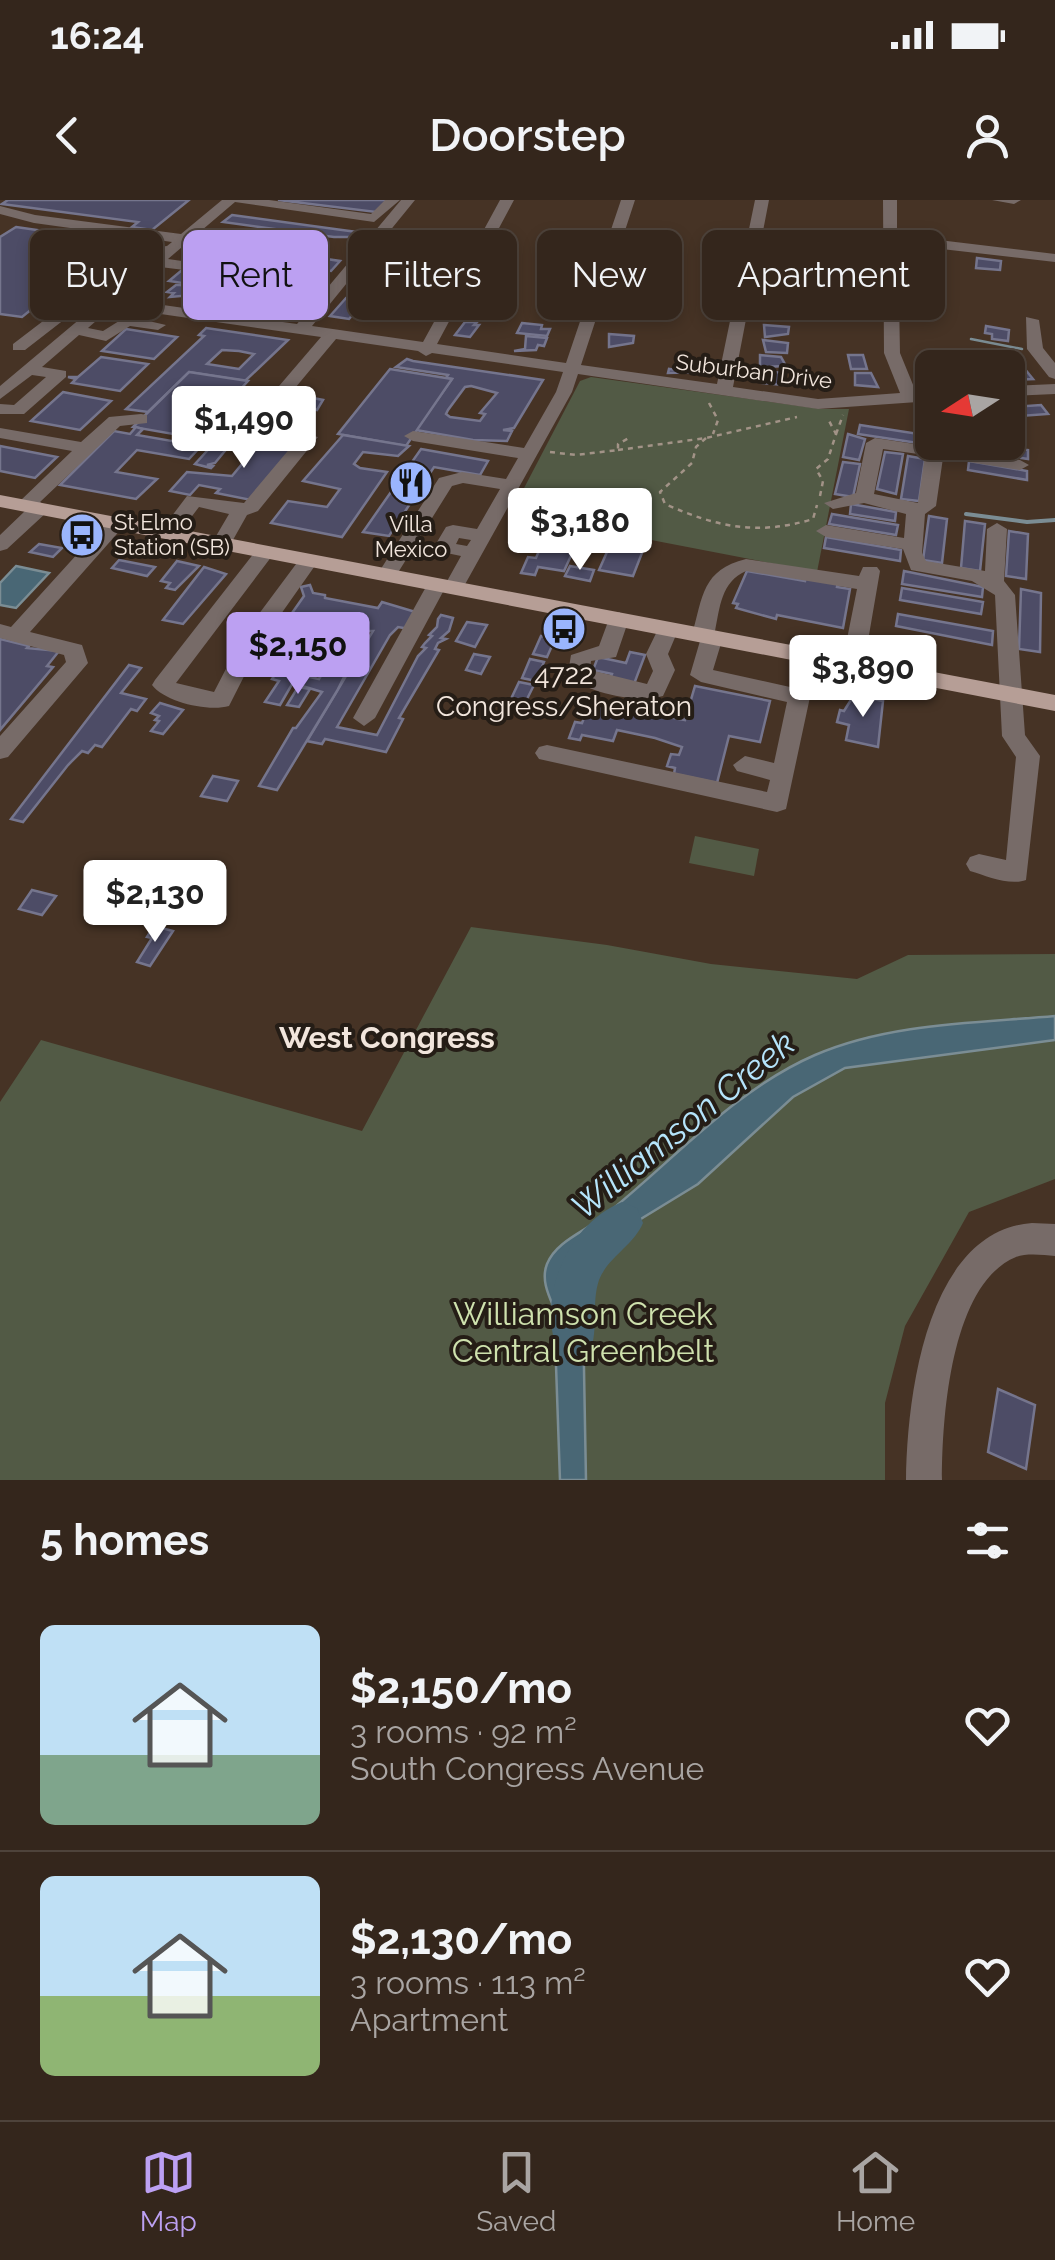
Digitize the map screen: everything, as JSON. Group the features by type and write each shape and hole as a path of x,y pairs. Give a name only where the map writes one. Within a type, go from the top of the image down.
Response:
{"main road":[{"path":"0,501 1055,703"}],"street":[{"path":"240,200 374,218 393,200"},
{"path":"383,230 408,200"},
{"path":"490,230 507,200"},
{"path":"364,718 445,586 478,544 564,392 628,200"},
{"path":"718,393 762,200"},
{"path":"890,200 892,230"},
{"path":"195,230 225,205 340,225"},
{"path":"0,210 34,219 183,239"},
{"path":"163,256 183,240"},
{"path":"945,245 1055,258"},
{"path":"163,249 170,250"},
{"path":"299,332 348,272"},
{"path":"18,346 53,320"},
{"path":"0,394 88,320"},
{"path":"76,330 108,335 129,321 172,328 184,320"},
{"name":"Suburban Drive","path":"228,320 718,393 818,404 915,397"},
{"path":"426,350 441,320"},
{"path":"892,320 892,353 910,397"},
{"path":"1032,320 1036,349 1055,374"},
{"path":"170,533 194,500 240,510 251,507 309,437 253,427 330,336"},
{"path":"0,343 50,352"},
{"path":"0,410 18,410 78,360"},
{"path":"28,370 60,374"},
{"path":"1025,391 1055,388"},
{"path":"0,546 85,448 115,421 141,419"},
{"path":"0,433 85,448"},
{"path":"412,436 529,454"},
{"path":"864,497 875,443 915,449"},
{"path":"833,502 864,497 916,512 927,506 934,460"},
{"path":"992,460 1020,464"},
{"path":"387,575 445,482 452,478 512,485"},
{"path":"222,543 240,510"},
{"path":"916,512 912,545 918,566 994,583 1004,595 1014,736 1028,756 1017,873 979,864"},
{"path":"8,633 116,523"},
{"path":"418,525 453,531 444,547 478,544"},
{"path":"994,583 997,529"},
{"path":"826,531 912,545"},
{"path":"264,552 163,685 174,692 221,701 252,640 309,560"},
{"path":"80,561 106,567"},
{"path":"800,697 701,675 720,575 729,568 746,565 868,577 852,664"},
{"path":"619,619 608,652 579,660 579,673 586,679 640,692 655,691 664,670 658,664 657,654 668,628"},
{"path":"0,751 76,663 74,650 8,633"},
{"path":"548,754 777,802 808,655"},
{"path":"746,765 783,774"},
{"path":"924,1480 922,1437 929,1388 946,1330 968,1282 992,1253 1009,1243 1055,1240"}],"path":[{"path":"713,434 718,424 708,402 718,393"},
{"path":"811,413 706,438 696,447 692,463 660,492 661,499 708,524 775,528 814,517 824,481 816,466 828,458 843,416 839,410"},
{"path":"821,415 830,420 836,434"},
{"path":"618,450 618,444 628,438"},
{"path":"550,452 576,455 706,438"}],"green space":[{"path":"591,377 821,409 849,409 817,572 511,513 580,381"},
{"path":"695,836 759,849 754,876 689,863"},
{"name":"Williamson Creek Central Greenbelt","path":"471,927 711,964 857,979 908,955 1055,954 1055,1179 969,1212 905,1326 885,1403 885,1480 0,1480 0,1102 41,1040 362,1131"}],"water":[{"path":"16,566 49,573 16,608 0,605 0,583"},
{"path":"1055,1016 1055,1040 845,1068 793,1097 698,1184 572,1261 569,1279 583,1314 586,1480 560,1480 554,1308 545,1275 557,1249 604,1216 757,1087 815,1055 903,1030"}],"building":[{"path":"8,200 189,200 152,230 132,227 138,222 2,204"},
{"path":"278,200 388,200 376,212"},
{"path":"232,215 348,231 348,237 328,236 328,230 282,230 223,222"},
{"path":"16,227 37,230 30,230 30,311 22,317 0,314 0,237"},
{"path":"977,258 1001,261 1000,270 976,268"},
{"path":"328,259 340,261 331,271"},
{"path":"182,270 183,270 183,283 169,281"},
{"path":"176,285 183,286 183,296 170,297 174,293 167,292"},
{"path":"346,298 348,298 348,319 330,316"},
{"path":"465,322 479,325 470,337 455,335"},
{"path":"522,323 550,329 547,336 517,333"},
{"path":"764,325 789,327 788,334 765,337"},
{"path":"986,326 1009,330 1008,341 992,339 992,334 985,333"},
{"path":"206,328 288,340 245,381 189,372 148,412 126,409 204,336 199,335","holes":["222,350 254,354 239,369 207,364"]},
{"path":"126,329 177,337 154,359 102,351"},
{"path":"609,334 634,336 633,343 609,347"},
{"path":"526,336 547,338 544,346 538,345 536,350 514,351 525,349"},
{"path":"763,340 788,343 787,353 766,352"},
{"path":"760,355 781,357 786,366 760,367"},
{"path":"848,355 863,355 867,369 851,369"},
{"path":"101,357 148,364 120,391 72,383 76,379 68,377 78,377"},
{"path":"407,359 543,380 514,428 503,430 512,431 507,441 473,440 416,430 452,379 446,378 448,375 396,367","holes":["465,387 497,393 480,413 485,414 480,421 446,414"]},
{"path":"690,359 705,360 702,372 668,373 669,369 684,371"},
{"path":"390,369 452,379 406,446 338,434"},
{"path":"764,371 785,373 783,385 762,383"},
{"path":"189,372 248,381 196,438 133,427"},
{"path":"855,373 871,373 878,387 855,385"},
{"path":"63,392 111,401 80,430 31,421"},
{"path":"254,399 270,401 249,425 231,422"},
{"path":"299,399 323,400 317,410 313,409 295,430 281,428"},
{"path":"1041,405 1048,414 1025,416 1025,406"},
{"path":"860,425 915,433 915,443 858,434"},
{"path":"136,427 143,429 137,435 201,446 189,459 137,450 116,472 157,479 136,499 60,485 114,431 130,434"},
{"path":"228,428 243,429 215,463 207,465 211,468 195,464"},
{"path":"267,434 300,440 251,500 199,485 190,495 170,491 187,472 232,476"},
{"path":"848,434 865,439 859,460 843,457"},
{"path":"343,435 409,446 398,456 363,452 354,464 387,472 342,537 271,523 288,501 327,507 340,489 303,481"},
{"path":"0,446 57,457 35,478 0,471"},
{"path":"421,449 488,461 480,475 434,467 389,536 363,532"},
{"path":"885,452 903,454 896,494 877,489"},
{"path":"908,456 925,460 919,501 901,499"},
{"path":"969,461 1027,471 1027,480 968,470"},
{"path":"843,462 860,464 853,497 835,494"},
{"path":"851,504 896,512 895,521 850,514"},
{"path":"832,514 898,525 896,535 829,524"},
{"path":"929,516 947,519 942,563 923,560"},
{"path":"965,521 985,524 980,571 961,568"},
{"path":"1009,531 1028,534 1026,579 1006,576"},
{"path":"615,534 647,540 633,576 599,570"},
{"path":"826,537 901,550 900,561 824,548"},
{"path":"39,544 62,548 53,557 30,552"},
{"path":"542,544 574,549 564,571 538,567 535,575 521,573 528,557 536,558"},
{"path":"119,560 155,567 147,576 112,568"},
{"path":"177,561 199,566 175,590 166,588 170,583 161,581"},
{"path":"570,566 594,570 590,581 565,576"},
{"path":"204,567 226,574 183,624 163,620"},
{"path":"747,571 805,581 806,576 838,582 837,587 850,589 843,628 777,615 776,619 736,608 738,604 733,603"},
{"path":"904,571 983,587 982,597 902,584"},
{"path":"310,585 313,593 325,598 378,608 382,602 419,613 410,629 398,627 390,635 337,727 377,735 438,619 441,615 453,618 449,631 441,638 446,639 438,643 435,649 439,650 399,718 403,719 386,752 325,739 322,744 307,741 373,631 357,631 353,637 325,631 312,652 271,643 304,596 301,587"},
{"path":"902,588 983,602 981,614 900,600"},
{"path":"1021,589 1041,593 1040,652 1019,649"},
{"path":"898,614 993,631 992,645 896,626"},
{"path":"467,622 487,625 475,647 456,641"},
{"path":"541,636 555,639 547,657 533,654"},
{"path":"0,639 27,648 59,651 47,666 53,667 0,730"},
{"path":"630,652 645,655 634,684 610,679 612,674 593,670 598,657 626,663"},
{"path":"474,654 490,657 481,674 466,670"},
{"path":"530,659 544,662 536,681 522,678"},
{"path":"328,664 348,669 337,691 277,790 259,786 293,728 322,692 299,685 305,676 319,679"},
{"path":"129,665 141,668 121,693 146,699 137,711 131,709 102,747 95,745 88,753 82,751 23,822 11,819"},
{"path":"278,670 298,674 280,705 265,702 279,681 272,679"},
{"path":"519,682 534,685 524,705 510,701"},
{"path":"695,686 770,701 760,742 729,736 717,783 674,774 675,768 667,766 671,754 679,755 682,747 655,738 617,730 613,741 582,735 580,740 569,738 575,722 582,723 590,703 685,720"},
{"path":"298,687 310,689 299,707 287,705"},
{"path":"854,695 883,701 878,747 846,740 849,725 837,722 840,710 844,711"},
{"path":"160,703 183,710 163,734 151,731 159,716 151,713"},
{"path":"213,776 238,781 227,801 201,796"},
{"path":"32,890 56,896 42,915 19,909"},
{"path":"154,926 173,931 150,966 137,962 152,938 147,937"},
{"path":"998,1389 1035,1405 1026,1469 988,1452"}],"waterway":[{"path":"971,339 1022,349"},
{"path":"966,514 1027,522 1055,520"},
{"name":"Williamson Creek","path":"574,1336 574,1299 581,1271 596,1248 622,1223"}],"place":[{"name":"Villa Mexico","path":"411,483"},
{"name":"St Elmo Station (SB)","path":"82,535"},
{"name":"4722 Congress/Sheraton","path":"564,629"}],"district":[{"name":"West Congress","path":"387,1038"}]}
